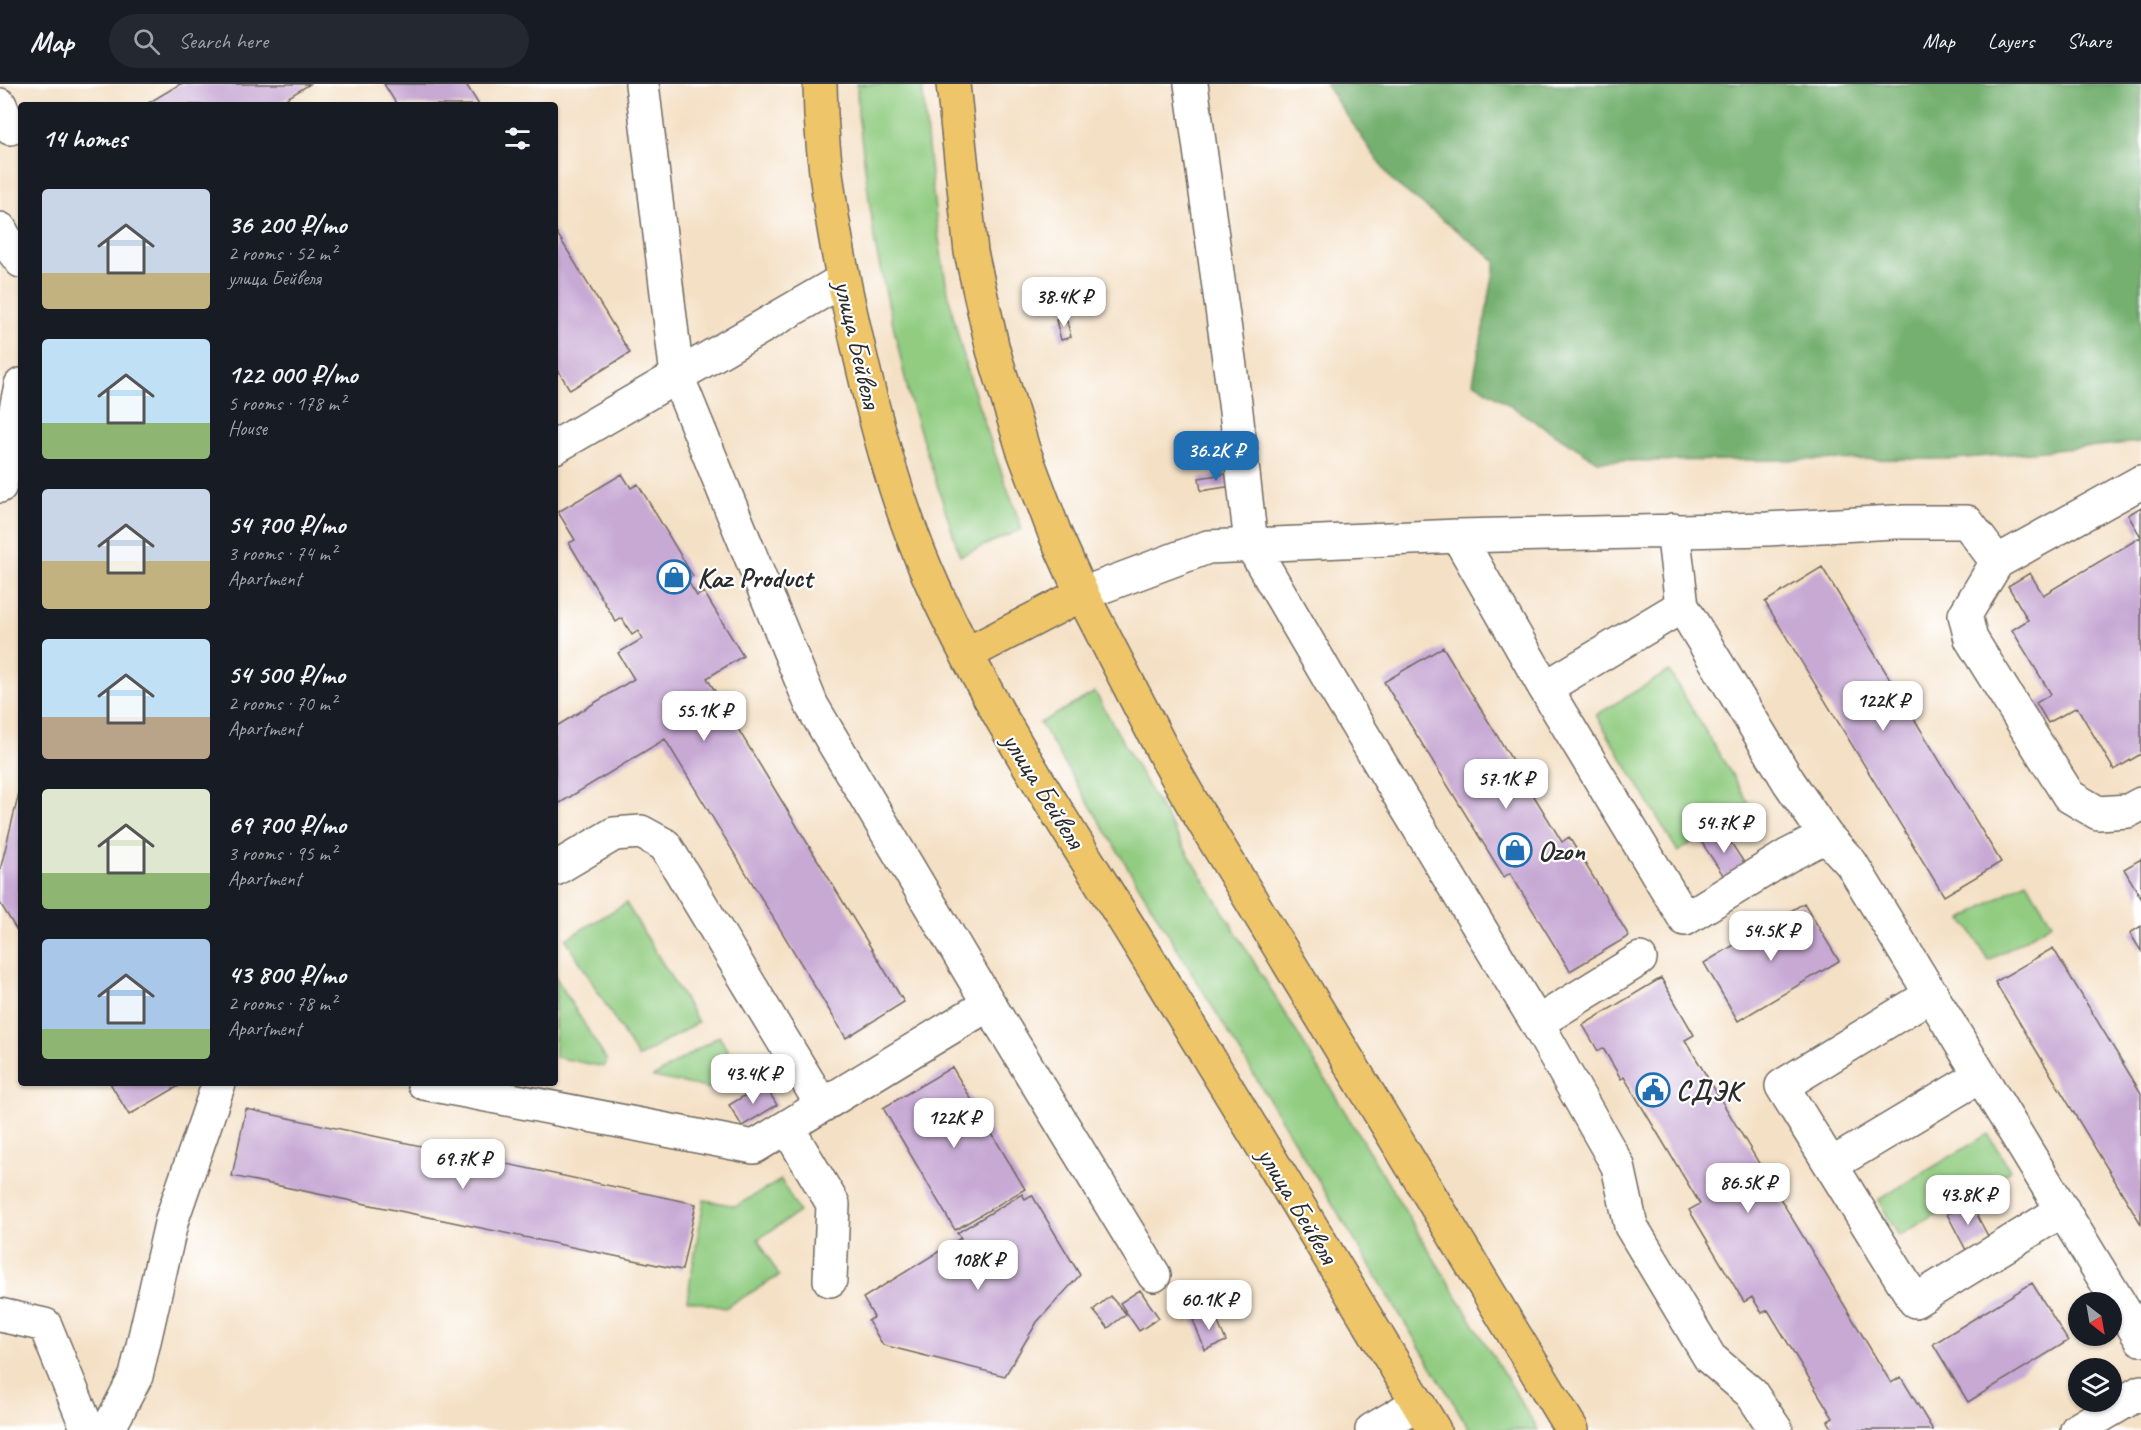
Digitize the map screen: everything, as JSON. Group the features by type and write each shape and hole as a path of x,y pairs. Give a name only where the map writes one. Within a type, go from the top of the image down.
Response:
{"main road":[{"name":"улица Бейвеля","path":"820,84 820,112 829,199 843,280 873,412 913,537 934,587 1003,722 1426,1417"},
{"path":"953,84 971,252 993,350 1023,448 1055,534 1082,594 1165,755 1194,806 1572,1430"},
{"path":"967,654 1082,594"}],"lane":[{"path":"642,84 677,376 812,706 989,1004 1154,1275"},
{"path":"1191,84 1235,403 1251,544 1330,682 1537,1023 1618,1166 1631,1226 1710,1358 1751,1393 1776,1430"},
{"path":"0,229 18,257"},
{"path":"558,445 843,280"},
{"path":"0,486 18,399"},
{"path":"2141,482 1997,562 1965,615 1971,639 2069,796 2098,813 2128,811 2141,804"},
{"path":"1082,594 1208,547 1458,536 1767,529 1894,522 1967,522 1997,562"},
{"path":"1673,530 1683,606 1790,782 1826,836 1851,863 2141,1339"},
{"path":"1458,536 1545,688 1685,919 1787,856 1826,836"},
{"path":"1545,688 1683,606"},
{"path":"558,867 614,834 641,832 665,845 822,1105"},
{"path":"1537,1023 1640,959"},
{"path":"1932,994 1782,1086 1915,1301 2062,1210"},
{"path":"439,1086 754,1148 989,1004"},
{"path":"1831,1165 1980,1076"},
{"path":"108,1430 136,1376 172,1219 218,1086"},
{"path":"787,1127 833,1204 830,1280"},
{"path":"0,1315 45,1325 88,1430"},
{"path":"2077,1430 2141,1392"},
{"path":"1372,1430 1426,1417"}],"green space":[{"path":"857,84 922,84 936,221 950,302 973,388 1022,529 960,556 910,400 875,245 858,114"},
{"path":"1325,84 2141,84 2141,442 1955,459 1597,461 1473,382 1496,261 1392,181"},
{"path":"1669,671 1749,803 1678,852 1596,715"},
{"path":"1095,692 1155,799 1538,1430 1470,1430 1040,723"},
{"path":"2026,881 2052,923 1989,961 1963,919"},
{"path":"626,903 698,1022 638,1058 566,939"},
{"path":"558,981 607,1061 604,1067 558,1058"},
{"path":"719,1036 747,1083 731,1093 653,1077"},
{"path":"1988,1134 2010,1170 1899,1236 1878,1200"},
{"path":"781,1180 799,1212 758,1239 779,1276 725,1308 687,1300 704,1200 736,1206"}],"building":[{"path":"180,84 310,84 281,102 150,102"},
{"path":"384,84 466,84 477,102 395,102"},
{"path":"558,235 630,353 570,390 558,370"},
{"path":"1066,317 1071,337 1061,340 1056,320"},
{"path":"1231,473 1232,486 1201,491 1199,478"},
{"path":"622,474 631,488 638,484 693,576 687,580 697,596 704,592 743,656 707,678 904,1002 846,1038 665,739 558,804 558,725 634,679 618,653 642,639 638,631 632,635 622,618 616,622 569,543 575,540 558,512"},
{"path":"2141,507 2141,537 2128,515"},
{"path":"2141,537 2141,754 2114,770 2077,707 2048,723 2036,703 2051,694 2012,630 2028,620 2008,586 2030,573 2043,595"},
{"path":"1822,567 2001,862 1944,896 1765,602"},
{"path":"1443,647 1562,842 1569,837 1629,936 1570,971 1510,873 1504,877 1384,682"},
{"path":"18,797 18,932 0,903 0,870"},
{"path":"1722,829 1745,864 1725,878 1702,843"},
{"path":"2141,859 2141,898 2124,869"},
{"path":"1804,903 1839,961 1738,1021 1704,963"},
{"path":"2141,926 2141,951 2130,933"},
{"path":"2053,948 2141,1093 2141,1224 1995,982"},
{"path":"1661,978 1694,1035 1685,1040 1891,1383 1901,1377 1933,1430 1833,1430 1828,1421 1833,1418 1768,1310 1762,1313 1752,1297 1744,1302 1689,1210 1700,1204 1624,1077 1621,1079 1603,1048 1598,1051 1583,1025"},
{"path":"952,1067 1025,1189 955,1230 883,1108"},
{"path":"764,1084 777,1105 742,1126 729,1105"},
{"path":"112,1086 179,1086 129,1115"},
{"path":"246,1109 696,1204 682,1270 232,1176"},
{"path":"1022,1194 1025,1199 1032,1195 1080,1275 1037,1322 1005,1376 883,1345 868,1321 874,1317 863,1298 961,1238 957,1233"},
{"path":"1970,1202 1989,1238 1966,1250 1947,1214"},
{"path":"2032,1283 2068,1341 1968,1402 1933,1344"},
{"path":"1140,1290 1159,1318 1139,1331 1120,1303"},
{"path":"1110,1296 1126,1314 1108,1328 1093,1310"},
{"path":"1213,1311 1226,1341 1205,1350 1193,1320"}],"place":[{"name":"Kaz Product","path":"674,577"},
{"name":"Ozon","path":"1515,850"},
{"name":"СДЭК","path":"1653,1090"}]}
